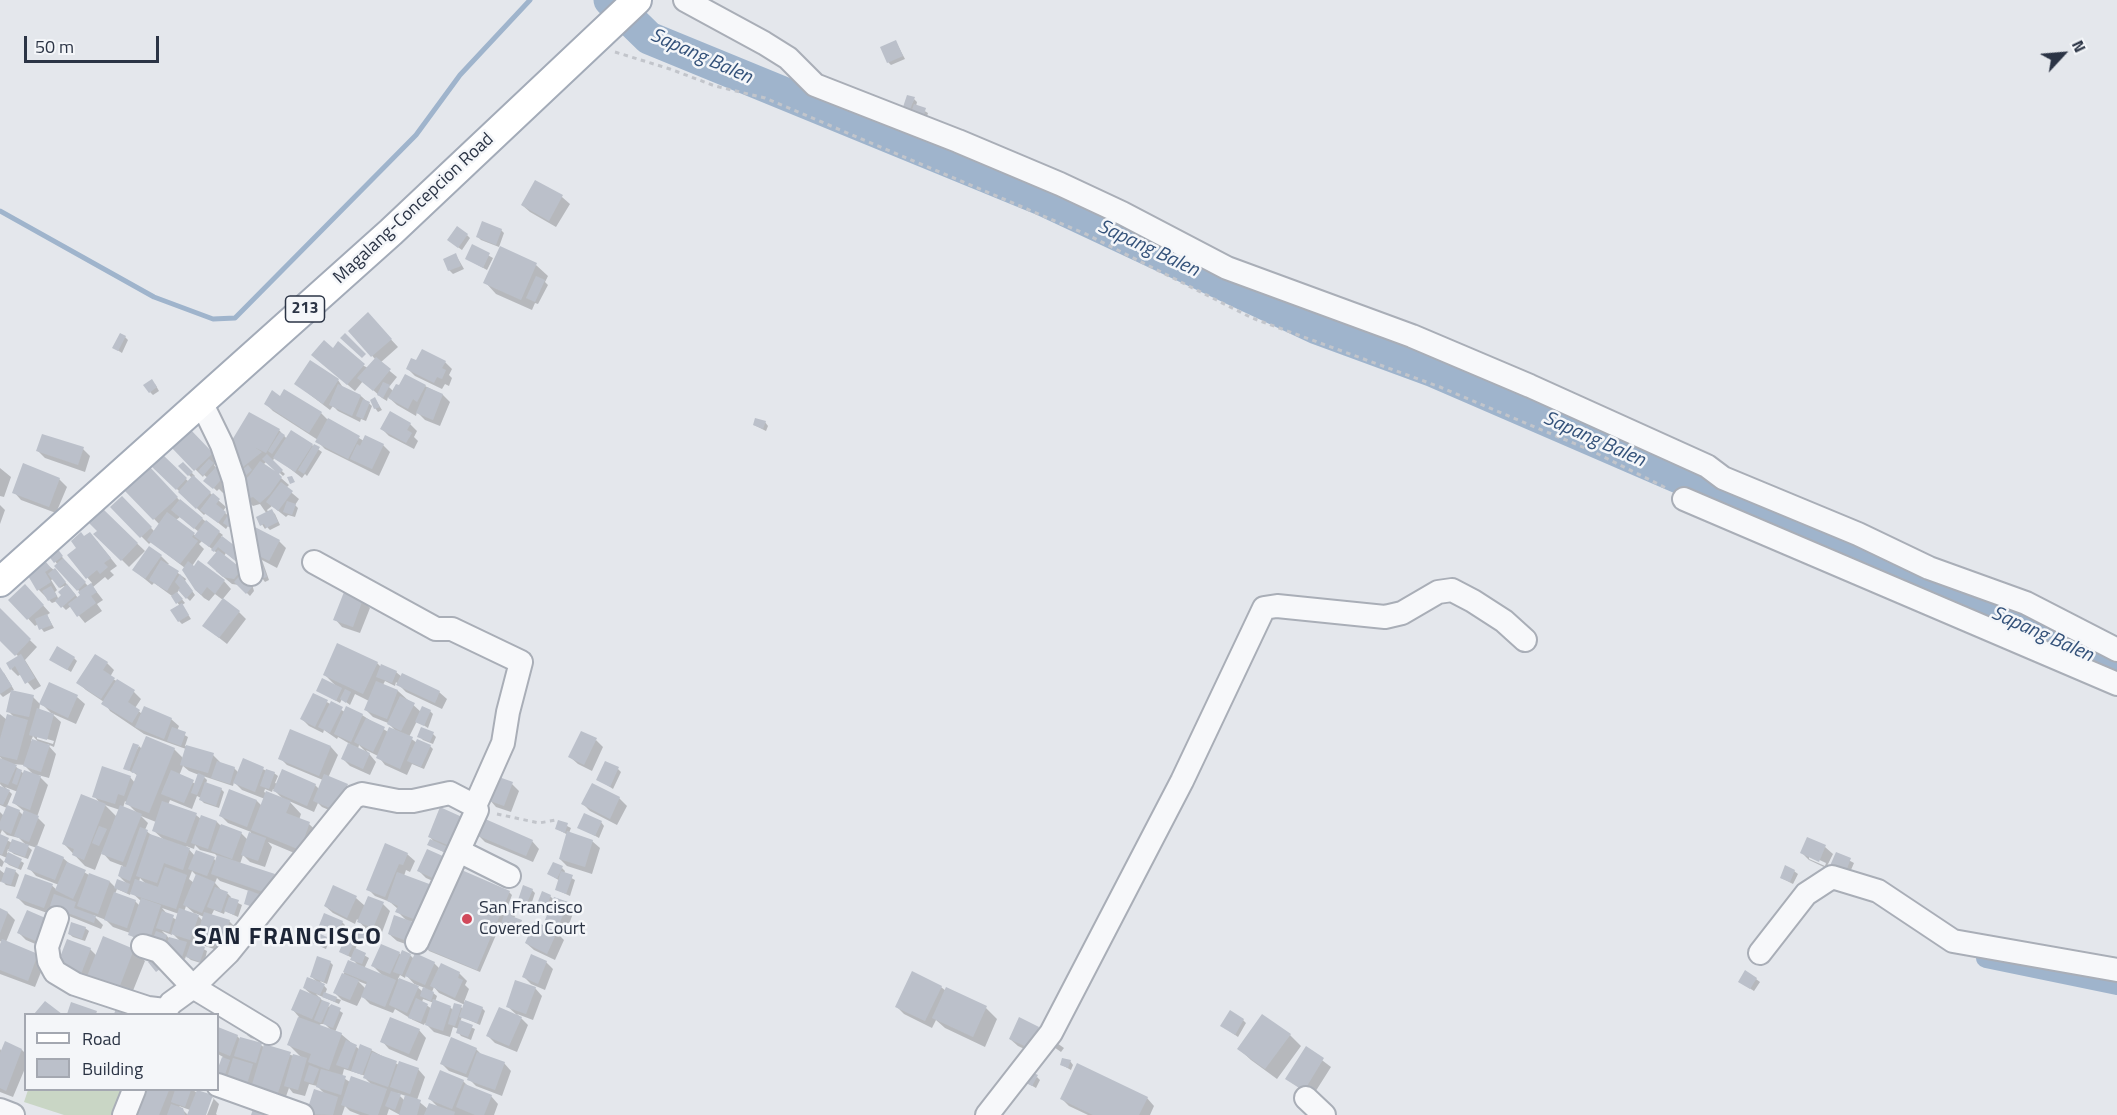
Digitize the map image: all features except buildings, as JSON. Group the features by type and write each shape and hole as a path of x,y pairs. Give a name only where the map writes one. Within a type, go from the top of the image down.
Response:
{"main road":[{"name":"Magalang-Concepcion Road","path":"0,582 391,232 638,0"}],"street":[{"path":"685,0 788,58 815,85 1060,184 1122,213 1227,268 1412,336 1530,386 1707,466 1723,478 1858,534 1929,568 2026,603 2117,650"},
{"path":"201,402 222,445 234,480 251,574"},
{"path":"1707,466 1687,500 2117,684"},
{"path":"314,562 436,629 452,629 521,662 508,712 503,743 459,851 417,942"},
{"path":"987,1115 1051,1033 1182,781 1264,608 1276,606 1385,617 1402,613 1438,592 1452,590 1504,621 1525,640"},
{"path":"57,918 47,947 49,961 55,972 75,984 164,1012 171,1003 193,987 228,953 354,797 362,794 398,801 412,801 450,793 476,808"},
{"path":"459,851 509,876"},
{"path":"1760,953 1806,894 1832,877 1878,891 1953,941 2117,970"},
{"path":"143,946 159,951 193,987 269,1033"},
{"path":"219,1085 302,1115"},
{"path":"124,1115 133,1091"},
{"path":"1306,1098 1324,1115"},
{"path":"0,1110 13,1115"}],"path":[{"path":"598,37 715,86 765,98 1086,234 1252,318 1451,392 1592,451 1687,500"},
{"path":"476,808 539,823 555,820"}],"green space":[{"path":"28,1091 124,1091 116,1115 64,1115 24,1102"}],"waterway":[{"path":"0,211 154,297 213,319 235,318 416,135 460,75 530,0"},
{"name":"Sapang Balen","path":"610,0 649,38 1044,200 1317,328 1434,371 1695,484"},
{"name":"Sapang Balen","path":"1702,487 2117,668"},
{"path":"1986,958 2117,985"}],"place":[{"name":"San Francisco Covered Court","path":"467,919"}],"district":[{"name":"SAN FRANCISCO","path":"288,938"}]}
